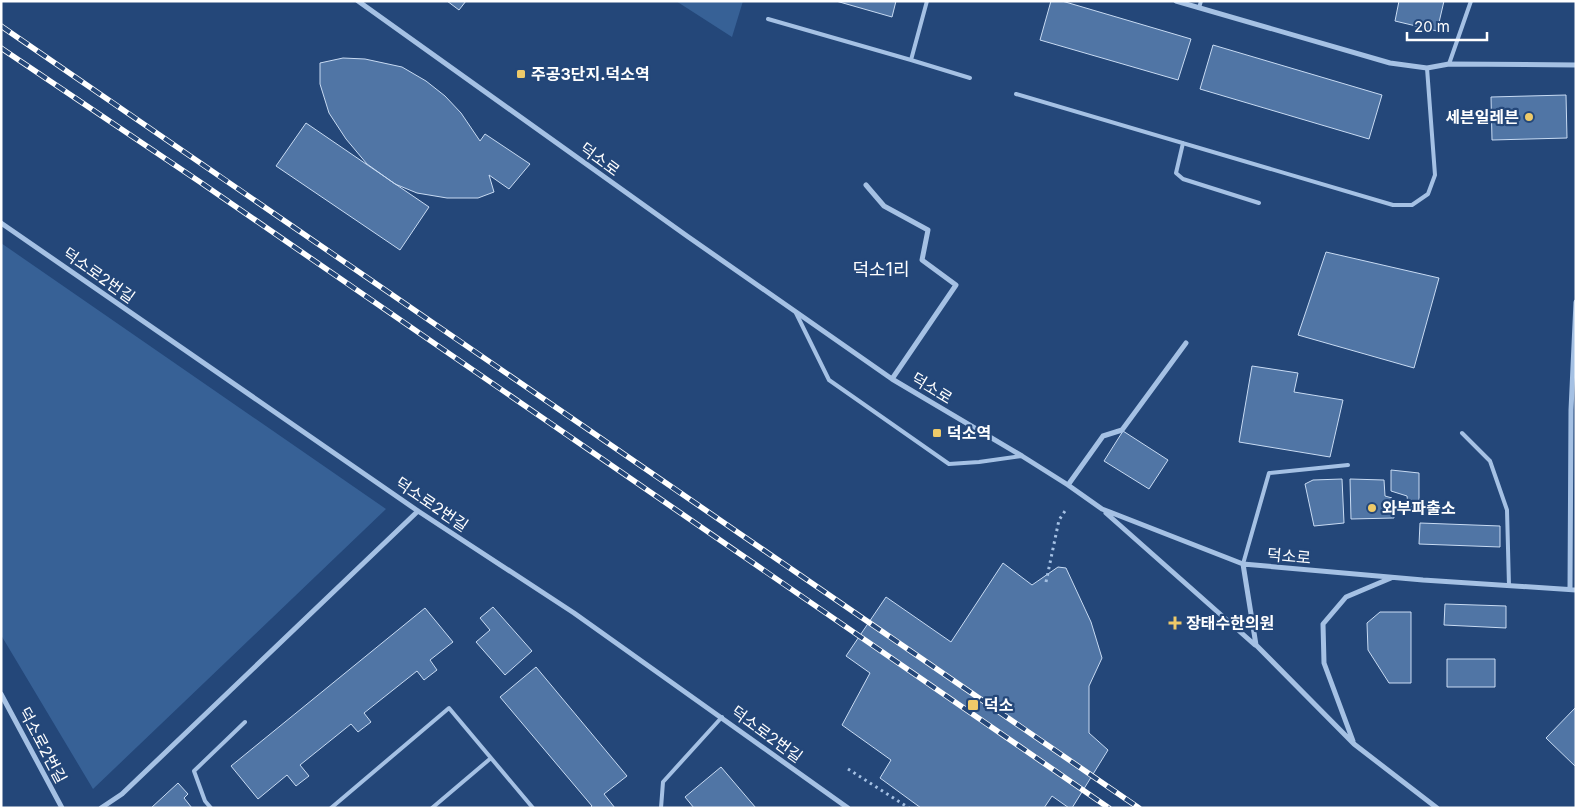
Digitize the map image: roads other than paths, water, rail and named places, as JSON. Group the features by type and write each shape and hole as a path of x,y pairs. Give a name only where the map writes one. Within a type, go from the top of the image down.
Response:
{"street":[{"name":"덕소로","path":"358,1 678,230 892,379 1022,456 1102,509 1243,564 1393,578 1573,590"},
{"path":"1176,1 1390,63 1427,68 1449,64 1576,65"},
{"path":"866,185 884,206 928,230 922,260 956,285 892,379"},
{"name":"덕소로2번길","path":"1,223 418,511 574,613 848,808"},
{"path":"1573,590 1573,420 1576,302"},
{"path":"1068,485 1103,436 1122,430 1186,343"},
{"path":"1102,509 1256,645 1354,744 1438,808"},
{"path":"101,808 122,794 418,511"},
{"path":"1243,564 1256,645"},
{"path":"1354,744 1324,662 1323,624 1346,596 1393,578"},
{"name":"덕소로2번길","path":"1,694 62,808"}],"lane":[{"path":"911,60 927,1"},
{"path":"1199,8 1201,1"},
{"path":"1449,64 1471,1"},
{"path":"768,19 970,78"},
{"path":"1016,94 1393,205 1412,205 1428,194 1435,175 1427,68"},
{"path":"1183,143 1176,173 1183,180 1259,203"},
{"path":"795,311 829,380 949,464 1022,456"},
{"path":"1462,433 1490,461 1507,510 1509,586"},
{"path":"1243,564 1269,474 1348,465"},
{"path":"331,808 449,708 533,808"},
{"path":"661,808 662,782 722,717"},
{"path":"211,808 205,801 194,771 245,722"},
{"path":"432,808 491,758"}],"railway":[{"path":"1,26 1139,808"},
{"path":"1,48 200,182 1109,808"}],"place":[{"name":"주공3단지.덕소역","path":"521,74"},
{"name":"세븐일레븐","path":"1529,117"},
{"name":"덕소역","path":"937,433"},
{"name":"와부파출소","path":"1372,508"},
{"name":"장태수한의원","path":"1175,623"},
{"name":"덕소","path":"973,705"}],"district":[{"name":"덕소1리","path":"881,269"}]}
